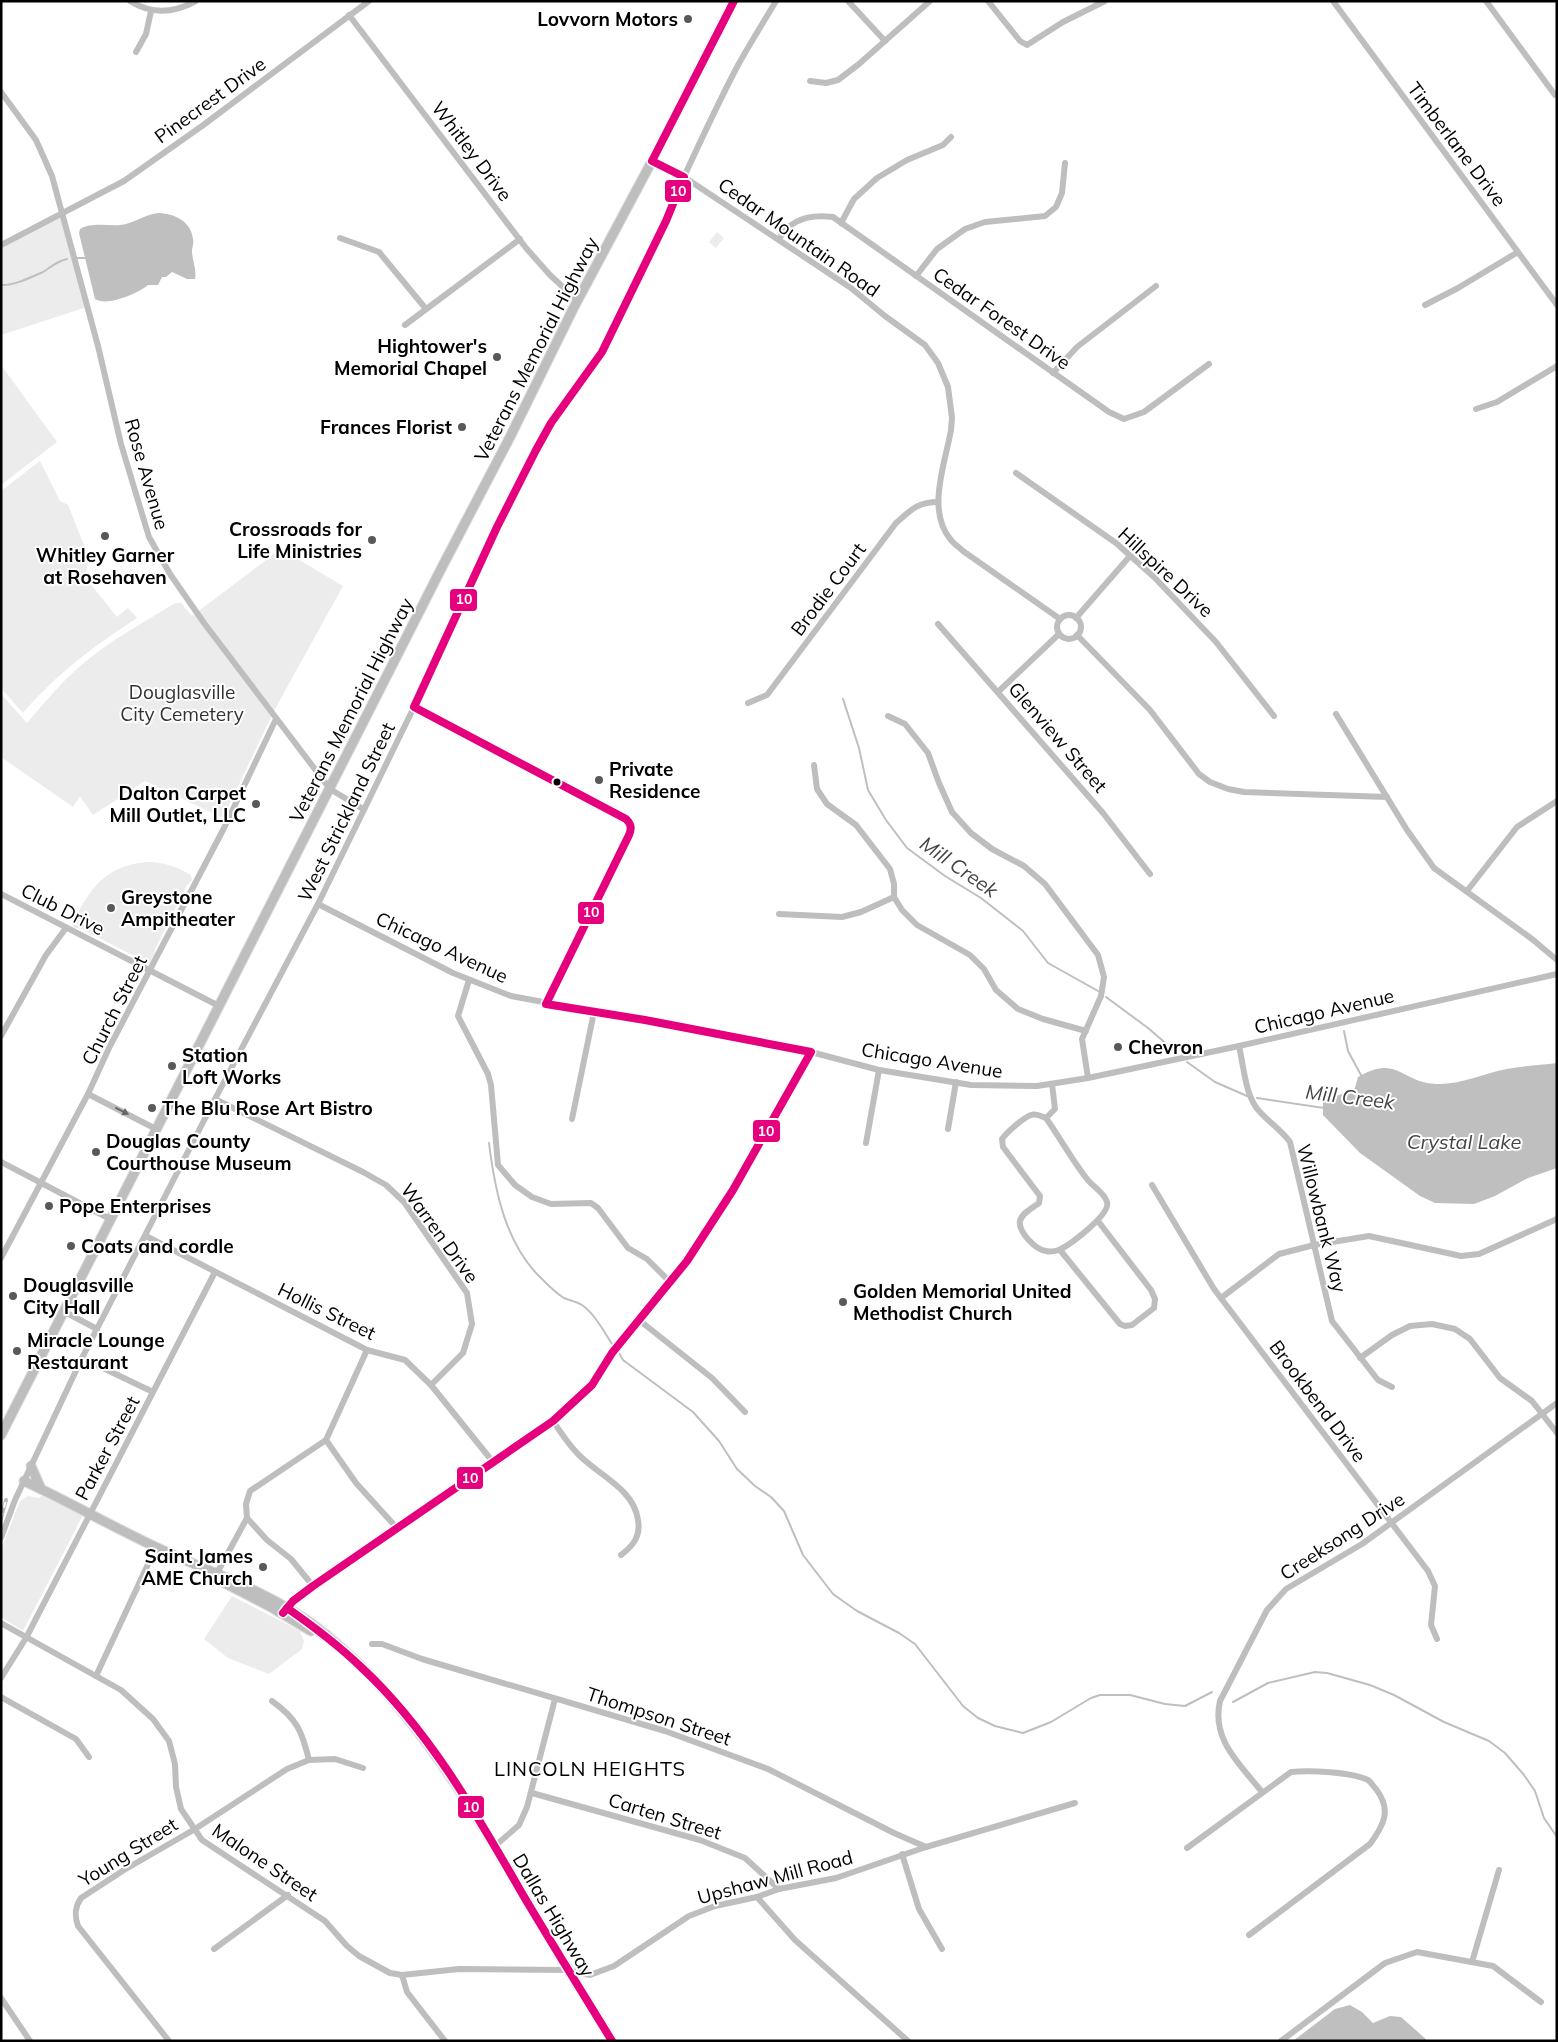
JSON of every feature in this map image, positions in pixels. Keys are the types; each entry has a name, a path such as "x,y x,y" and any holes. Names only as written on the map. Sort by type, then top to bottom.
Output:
{"main road":[{"name":"Veterans Memorial Highway","path":"1,1435 440,569 503,452 577,300 652,161 734,1"},
{"path":"31,1466 42,1489"},
{"name":"Dallas Highway","path":"24,1481 285,1611"},
{"name":"Dallas Highway","path":"172,1555 217,1573 331,1639 390,1695 425,1740 495,1846 612,2041"}],"street":[{"path":"130,1 151,11 167,12 184,8 196,1"},
{"name":"Pinecrest Drive","path":"1,245 124,181 202,126 369,1"},
{"name":"West Strickland Street","path":"1,1538 15,1500 82,1358 318,904 414,707 497,527 551,423 602,352 666,221 684,177 738,66 776,1"},
{"path":"848,1 885,42"},
{"path":"810,81 826,83 838,80 885,42 930,1"},
{"path":"988,1 1020,40 1027,45 1080,12 1105,1"},
{"name":"Timberlane Drive","path":"1333,1 1557,305"},
{"path":"1486,1 1555,94"},
{"path":"136,52 146,34 151,11"},
{"name":"Whitley Drive","path":"349,15 520,239 550,275 577,300"},
{"name":"Rose Avenue","path":"1,92 23,120 44,156 62,213 98,346 121,444 149,537 170,574 204,623 330,789 363,809"},
{"path":"841,223 854,199 877,178 906,160 944,145 951,137"},
{"name":"Cedar Mountain Road","path":"652,161 684,177 779,239 851,288 925,345 938,363 948,387 952,418 938,502"},
{"path":"916,276 937,249 965,229 985,222 1045,216 1056,207 1062,192 1065,163"},
{"name":"Cedar Forest Drive","path":"779,239 782,232 798,220 814,215 833,217 1109,412 1124,419 1144,412 1209,364"},
{"path":"340,238 379,252 426,308"},
{"path":"404,324 520,239"},
{"path":"1425,305 1458,288 1518,252"},
{"path":"1053,373 1077,347 1156,286"},
{"path":"1476,409 1497,402 1557,366"},
{"name":"Hillspire Drive","path":"1016,473 1116,543 1154,577 1216,642 1274,716"},
{"name":"Brodie Court","path":"748,703 767,695 896,523 924,502 938,502"},
{"path":"938,502 942,520 950,540 1060,619"},
{"path":"1076,618 1130,556"},
{"path":"1069,615 1076,618 1081,628 1077,635 1068,639 1059,634 1057,627 1060,619 1069,615"},
{"name":"Glenview Street","path":"938,624 999,691 1103,813 1150,874"},
{"path":"999,691 1059,634"},
{"path":"1077,635 1150,710 1199,774 1210,782 1244,792 1387,797"},
{"path":"414,707 626,819 631,824 632,830 546,1004"},
{"path":"1336,714 1387,797 1434,868 1557,960"},
{"path":"888,716 905,724 928,753 952,812 971,833 992,849 1024,866 1045,884 1098,955 1104,977 1102,996 1082,1039 1088,1078"},
{"name":"Church Street","path":"1,1258 88,1094 109,1048 151,971 240,796 276,719"},
{"path":"814,765 817,789 827,804 856,825 890,869 894,884 894,897 902,910 917,924 970,955 984,969 996,990 1018,1009 1042,1019 1086,1031"},
{"path":"1467,891 1517,826 1557,801"},
{"name":"Club Drive","path":"1,894 219,1006"},
{"path":"779,914 842,917 861,912 894,897"},
{"name":"Chicago Avenue","path":"318,904 469,980 511,996 811,1052 879,1070 956,1082 1002,1086 1052,1084 1088,1078 1557,974"},
{"path":"1,1036 46,955 66,928"},
{"path":"469,980 458,1016 490,1080 498,1165 515,1185 541,1201 551,1204 591,1203 598,1208 628,1248 647,1259 670,1282"},
{"path":"572,1119 594,1012"},
{"name":"Willowbank Way","path":"1239,1046 1249,1094 1259,1112 1281,1130 1290,1142 1332,1321 1378,1380 1392,1387"},
{"path":"285,1611 313,1586 396,1527 553,1421 592,1385 612,1353 687,1261 733,1190 811,1052"},
{"path":"866,1143 879,1070"},
{"path":"948,1129 956,1082"},
{"path":"1046,1118 1055,1110 1052,1084"},
{"path":"88,1094 156,1129"},
{"name":"Warren Drive","path":"215,1099 363,1172 386,1185 404,1202 467,1293 472,1324 463,1353 431,1385"},
{"path":"1031,1115 1039,1115 1046,1118 1088,1180 1108,1203 1107,1210 1098,1221 1060,1250 1046,1251 1035,1246 1020,1228 1020,1221 1024,1214 1039,1203 1040,1196 1003,1147 1002,1139 1006,1133 1031,1115"},
{"path":"1,1162 110,1219"},
{"name":"Brookbend Drive","path":"1152,1185 1220,1298 1428,1572 1435,1586 1431,1626 1437,1639"},
{"path":"1220,1298 1279,1254 1314,1245 1370,1236 1461,1256 1479,1254 1557,1219"},
{"path":"1060,1250 1120,1324 1125,1326 1132,1325 1154,1308 1156,1299 1098,1221"},
{"name":"Hollis Street","path":"146,1236 367,1350 404,1360 431,1385 493,1462"},
{"name":"Parker Street","path":"1,1678 26,1638 215,1272"},
{"path":"63,1312 97,1328"},
{"path":"639,1320 712,1378 745,1412"},
{"path":"1360,1358 1392,1335 1410,1326 1432,1324 1454,1329 1470,1339 1500,1378 1532,1401 1557,1433"},
{"path":"217,1573 247,1518 246,1504 250,1491 326,1440 367,1350"},
{"path":"82,1358 153,1392"},
{"name":"Creeksong Drive","path":"1262,1792 1224,1743 1219,1730 1217,1715 1220,1701 1267,1610 1286,1589 1362,1544 1557,1403"},
{"path":"553,1421 578,1455 622,1490 637,1510 639,1526 637,1536 632,1546 621,1555"},
{"path":"326,1440 356,1483 396,1527"},
{"path":"247,1518 267,1540 291,1559 313,1586"},
{"path":"96,1676 156,1547"},
{"name":"Malone Street","path":"1,1623 96,1676 133,1700 153,1719 169,1741 175,1764 176,1787 181,1809 202,1840 325,1921 346,1946 359,1956 390,1973 402,1975"},
{"name":"Thompson Street","path":"372,1644 382,1644 422,1659 665,1731 768,1769 894,1833 926,1847"},
{"path":"1,1697 76,1739 89,1756"},
{"path":"495,1846 519,1825 532,1793 555,1699"},
{"path":"272,1701 283,1709 302,1732 308,1760 335,1759 363,1768"},
{"name":"Young Street","path":"165,2040 78,1926 75,1914 78,1903 81,1898 124,1870 195,1829 287,1769 308,1760"},
{"path":"1187,1848 1291,1772 1308,1770 1352,1776 1369,1781 1382,1798 1386,1813 1381,1829 1370,1844 1249,1935"},
{"name":"Carten Street","path":"532,1793 700,1840 745,1858 779,1889"},
{"name":"Upshaw Mill Road","path":"402,1975 459,1969 568,1970 590,1975 606,1970 629,1957 689,1916 715,1906 757,1897 779,1889 836,1878 902,1854 1075,1803"},
{"path":"902,1854 919,1909 942,1949"},
{"path":"1472,1962 1499,1870"},
{"path":"214,1949 288,1895"},
{"path":"757,1897 795,1940 908,2041"},
{"path":"1280,2041 1385,1963 1417,1952 1493,1966 1541,2002"},
{"path":"402,1975 407,1992 445,2041"},
{"path":"1,1998 30,2041"}],"green space":[{"path":"62,213 87,307 1,335 1,245"},
{"path":"717,232 724,238 716,248 709,242"},
{"path":"1,365 57,442 1,485"},
{"path":"40,461 60,501 68,505 89,558 85,577 117,617 128,608 137,618 76,661 23,713 1,688 1,491"},
{"name":"Douglasville City Cemetery","path":"281,549 343,586 275,709 223,818 145,781 93,815 80,796 73,807 1,757 1,694 27,723 72,673 113,641 175,603 181,603 192,616"},
{"path":"148,862 175,867 191,875 192,880 187,885 150,963 144,964 138,958 82,929 74,928 72,924 85,900 101,881 121,868"},
{"path":"28,1496 39,1498 42,1496 83,1515 23,1631 1,1617 1,1550 20,1501"},
{"path":"232,1596 300,1631 304,1641 302,1649 269,1674 228,1658 204,1639"}],"water":[{"path":"159,213 176,217 189,227 193,241 192,251 195,279 187,279 172,272 166,277 162,277 158,285 148,285 138,292 123,298 107,301 95,299 79,233 80,229 95,225 130,223"},
{"name":"Crystal Lake","path":"1557,1063 1557,1168 1528,1178 1495,1196 1474,1204 1435,1203 1420,1196 1360,1153 1323,1115 1323,1102 1355,1088 1358,1077 1382,1068 1398,1071 1424,1082 1445,1084 1507,1069"},
{"path":"1350,2005 1362,2012 1373,2023 1390,2016 1401,2017 1428,2041 1293,2041 1335,2009"}],"waterway":[{"path":"77,258 85,258"},
{"path":"1,285 22,281 67,259"},
{"name":"Mill Creek","path":"843,699 859,748 868,790 886,820 907,848 945,876 981,898 1023,931 1048,963 1098,991"},
{"name":"Mill Creek","path":"1106,997 1148,1028 1177,1053"},
{"path":"1344,1031 1348,1051 1362,1077"},
{"name":"Mill Creek","path":"1187,1062 1215,1082 1247,1096"},
{"name":"Mill Creek","path":"1257,1098 1324,1108"},
{"path":"489,1143 504,1217 520,1251 530,1266 556,1292 564,1298 580,1304 591,1313 612,1344"},
{"path":"619,1353 623,1360 693,1412 719,1441 737,1469 755,1486 771,1497 784,1511 803,1555 833,1594 857,1611 899,1633 915,1644 963,1706 978,1718 995,1726 1023,1733 1051,1722 1091,1698 1100,1695 1130,1695 1165,1704 1185,1706 1212,1692"},
{"path":"1233,1702 1268,1683 1315,1672 1327,1673 1370,1685 1394,1695 1444,1722 1489,1741 1505,1753 1535,1791 1544,1818 1557,1837"}],"railway":[{"path":"1,1518 6,1500"}],"transit line":[{"name":"10","path":"283,1613 293,1601 313,1586 553,1421 592,1385 612,1353 687,1261 733,1190 811,1052 645,1020 546,1004 629,835 630,824 626,819 414,707 497,527 536,450 551,423 602,352 666,221 684,177 652,161 734,1"},
{"name":"10","path":"287,1608 325,1636 361,1667 409,1718 450,1775 488,1834 612,2041"}],"place":[{"name":"Lovvorn Motors","path":"688,19"},
{"name":"Hightower's Memorial Chapel","path":"497,357"},
{"name":"Frances Florist","path":"462,427"},
{"name":"Whitley Garner at Rosehaven","path":"105,536"},
{"name":"Crossroads for Life Ministries","path":"372,540"},
{"name":"Private Residence","path":"599,780"},
{"name":"Dalton Carpet Mill Outlet, LLC","path":"256,804"},
{"name":"Greystone Ampitheater","path":"111,908"},
{"name":"Chevron","path":"1118,1047"},
{"name":"Station Loft Works","path":"172,1066"},
{"name":"The Blu Rose Art Bistro","path":"152,1108"},
{"name":"Douglas County Courthouse Museum","path":"96,1152"},
{"name":"Pope Enterprises","path":"49,1206"},
{"name":"Coats and cordle","path":"71,1246"},
{"name":"Douglasville City Hall","path":"13,1296"},
{"name":"Golden Memorial United Methodist Church","path":"843,1302"},
{"name":"Miracle Lounge Restaurant","path":"17,1351"},
{"name":"Saint James AME Church","path":"263,1567"}],"district":[{"name":"LINCOLN HEIGHTS","path":"590,1769"}]}
